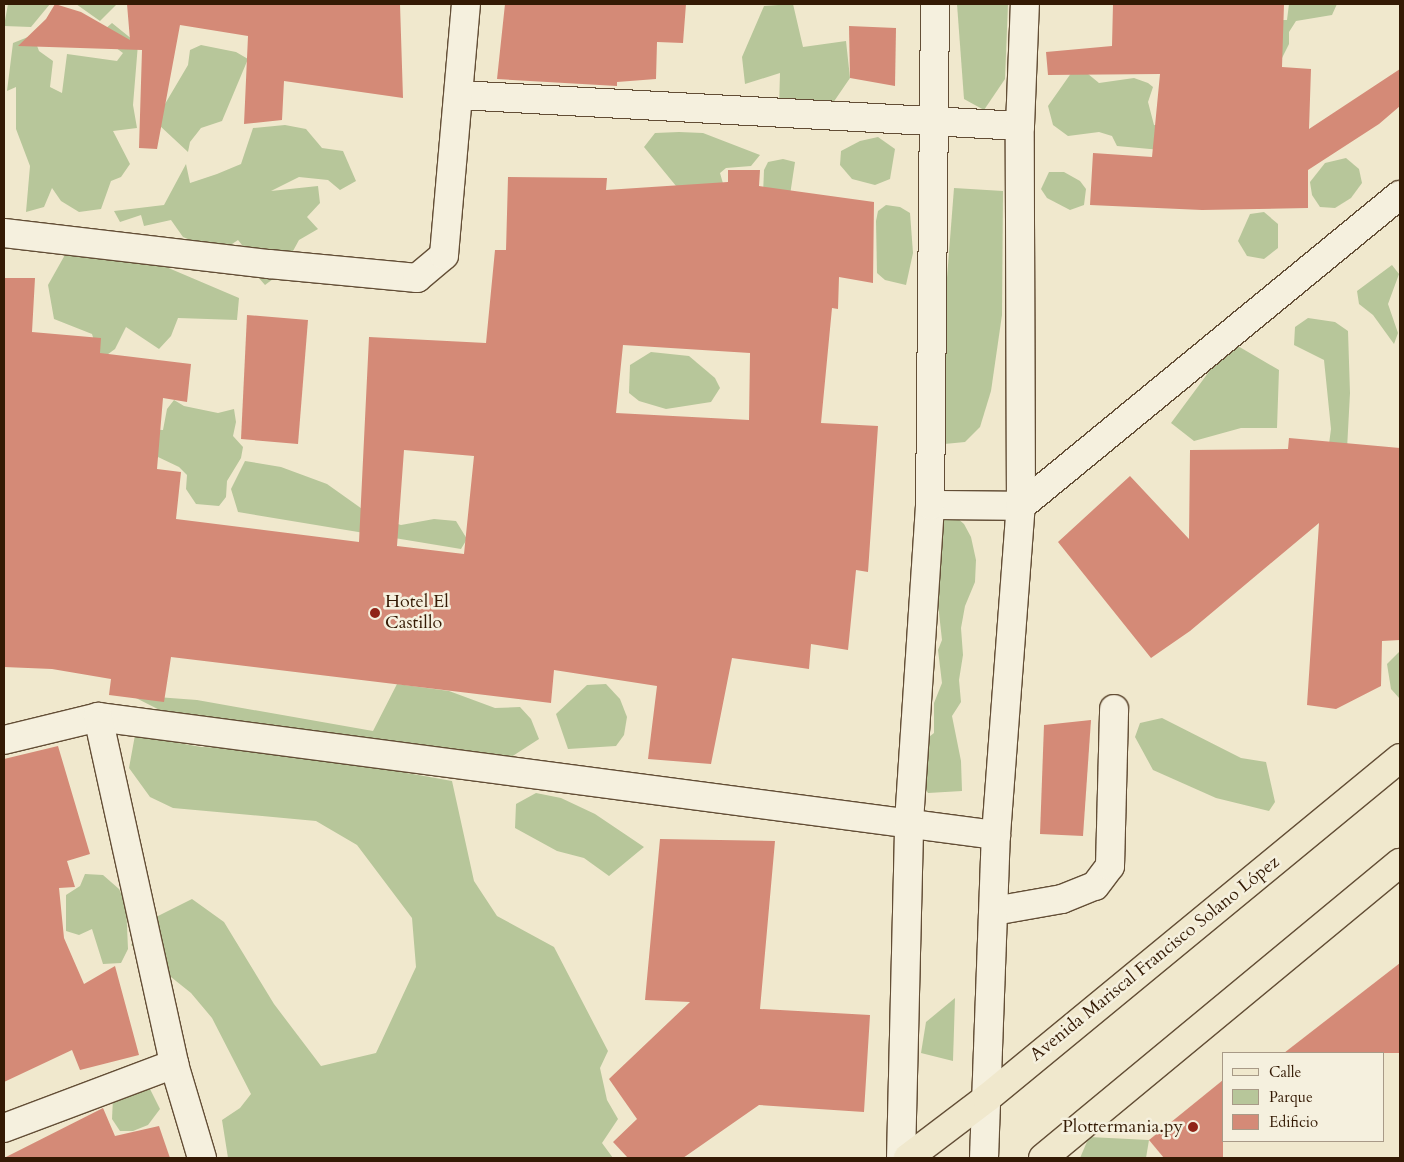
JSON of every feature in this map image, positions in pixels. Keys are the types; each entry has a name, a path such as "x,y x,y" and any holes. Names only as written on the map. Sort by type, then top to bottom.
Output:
{"main road":[{"name":"Avenida Mariscal Francisco Solano López","path":"908,1158 986,1098 1400,758"},
{"path":"1043,1158 1400,863"}],"street":[{"path":"4,233 269,264 417,278 444,255 466,4"},
{"path":"901,1158 909,822 930,505 935,4"},
{"path":"984,1158 996,835 1021,506 1020,126 1025,4"},
{"path":"459,95 1020,126"},
{"path":"930,505 1021,506 1400,196"},
{"path":"994,911 1062,899 1095,886 1110,866 1114,709"},
{"path":"4,740 98,717 909,822 996,835"},
{"path":"98,717 174,1064 202,1158"},
{"path":"4,1128 174,1064"}],"green space":[{"path":"8,4 50,4 31,27 4,26"},
{"path":"76,4 117,4 100,21"},
{"path":"793,4 803,47 846,41 850,78 824,116 779,107 780,73 745,84 742,57 764,6"},
{"path":"957,4 1008,4 1005,79 984,110 964,99"},
{"path":"1289,4 1337,4 1332,15 1296,21 1289,32 1289,44 1281,60 1281,20 1287,20"},
{"path":"112,23 138,44 133,105 137,128 113,131 130,164 121,177 111,181 101,209 79,212 61,201 52,188 44,207 26,212 30,166 16,129 16,87 7,91 13,43 33,35 39,51 53,61 50,87 62,93 67,54 117,61 123,53 108,42 104,30"},
{"path":"201,45 236,52 248,59 222,121 201,128 190,142 188,152 159,125 162,109 188,65 190,50"},
{"path":"1074,69 1082,69 1099,83 1134,78 1153,87 1148,102 1154,125 1173,127 1172,151 1117,146 1112,136 1099,132 1068,136 1053,125 1048,106"},
{"path":"285,125 306,129 322,148 343,151 356,181 340,190 328,180 299,177 271,191 318,186 320,203 307,217 318,229 299,240 281,273 265,285 251,269 246,250 238,240 220,252 183,237 171,220 144,226 141,215 120,222 114,211 164,205 186,164 190,183 217,174 241,164 253,128"},
{"path":"655,133 703,133 760,155 751,166 726,168 720,173 724,187 681,192 644,147"},
{"path":"878,137 895,149 890,179 875,185 852,179 840,165 841,151 860,141"},
{"path":"1346,158 1359,169 1362,183 1351,198 1335,208 1320,207 1312,195 1310,182 1325,163"},
{"path":"783,159 795,162 790,195 762,220 764,170 768,162"},
{"path":"1049,172 1064,172 1080,181 1086,189 1084,205 1070,210 1047,198 1041,189"},
{"path":"954,188 1003,191 1002,315 991,391 980,427 965,442 934,445"},
{"path":"886,205 900,207 910,213 913,253 906,285 885,280 877,273 876,221 878,211"},
{"path":"1264,212 1278,224 1278,248 1264,259 1247,256 1238,241 1250,214"},
{"path":"66,253 145,258 239,298 237,320 178,318 171,336 159,349 126,327 115,349 100,360 92,334 54,319 48,285"},
{"path":"1392,265 1399,274 1388,304 1398,333 1394,344 1373,315 1359,304 1357,291"},
{"path":"1308,318 1335,322 1348,331 1350,393 1346,468 1329,444 1331,429 1324,360 1294,345 1295,327"},
{"path":"1231,342 1279,370 1277,428 1241,428 1194,441 1171,423"},
{"path":"651,352 689,356 715,378 720,388 711,402 666,409 639,401 629,393 630,365"},
{"path":"174,400 184,406 218,413 234,409 236,422 233,436 243,447 241,458 227,481 226,497 219,506 196,504 186,489 187,475 179,467 158,457 137,429 163,430 167,409"},
{"path":"245,461 281,467 327,484 372,516 401,525 434,519 456,521 467,539 461,549 238,512 231,489"},
{"path":"949,511 964,524 971,537 976,560 975,582 965,606 961,628 963,655 959,680 961,702 952,716 961,761 962,791 928,793 905,756 934,733 934,703 942,683 938,650 942,640 938,604 919,563 935,529"},
{"path":"1400,651 1400,699 1391,689 1387,664"},
{"path":"397,684 449,691 495,708 520,707 531,719 539,739 508,759 337,754 407,773 452,781 474,881 497,916 554,947 608,1051 600,1068 607,1100 618,1119 602,1143 613,1158 228,1158 222,1120 240,1108 251,1094 212,1018 191,993 131,945 150,920 192,899 224,922 274,1004 321,1066 376,1053 416,967 412,918 357,845 316,821 173,808 150,797 129,768 135,735 201,747 235,748 130,695 197,700 373,731"},
{"path":"606,684 620,699 627,717 624,735 616,746 568,749 556,714 587,685"},
{"path":"1162,718 1241,758 1266,762 1275,802 1269,811 1216,798 1153,770 1135,737 1140,723"},
{"path":"536,793 561,798 595,814 644,847 609,876 584,858 557,851 515,828 516,804"},
{"path":"85,874 103,875 119,889 126,903 128,949 121,963 103,964 92,929 79,935 66,931 66,895 80,886"},
{"path":"955,998 953,1061 921,1053 926,1022"},
{"path":"149,1087 160,1109 148,1125 133,1131 120,1131 112,1119 113,1098"},
{"path":"1089,1137 1149,1140 1146,1158 1080,1158"}],"building":[{"path":"55,4 81,12 130,40 127,4 400,4 403,98 284,81 282,120 244,124 248,36 180,25 157,149 139,148 142,50 18,46 46,19"},
{"path":"505,4 686,4 683,43 657,42 656,79 617,82 617,86 497,79"},
{"path":"1113,4 1284,4 1282,67 1311,69 1309,129 1400,69 1400,106 1379,124 1308,170 1308,208 1202,210 1090,205 1093,153 1152,157 1160,74 1048,75 1046,52 1112,46"},
{"path":"849,26 896,28 895,86 850,78"},
{"path":"728,170 760,170 759,186 874,202 873,283 839,277 838,309 832,308 821,423 878,426 868,572 856,570 848,650 811,644 809,669 732,658 711,764 648,759 657,686 554,670 551,703 171,657 164,702 109,695 111,679 52,669 4,667 4,278 35,278 32,332 101,338 100,353 191,364 187,402 163,398 157,469 181,472 176,519 359,542 369,337 486,343 495,250 506,250 508,177 607,178 606,190 728,182","holes":["623,345 750,353 749,420 616,413","404,450 474,456 464,554 397,546"]},
{"path":"247,315 308,320 298,444 241,439"},
{"path":"1289,438 1400,448 1400,640 1382,641 1381,686 1336,709 1307,705 1319,523 1190,631 1151,658 1058,542 1130,476 1189,539 1190,450 1288,449"},
{"path":"1091,720 1083,836 1040,834 1044,725"},
{"path":"58,746 90,854 67,861 75,887 59,888 64,938 84,984 115,966 139,1055 80,1070 72,1050 4,1082 4,759"},
{"path":"660,839 775,841 760,1009 870,1015 864,1112 759,1105 683,1158 628,1158 613,1142 637,1119 609,1079 690,1002 645,1000"},
{"path":"1400,963 1400,1053 1285,1052"},
{"path":"1222,1081 1223,1158 1164,1158 1149,1140"},
{"path":"103,1108 115,1136 159,1126 170,1158 4,1158"}],"place":[{"name":"Hotel El Castillo","path":"375,613"},
{"name":"Plottermania.py","path":"1193,1127"}]}
